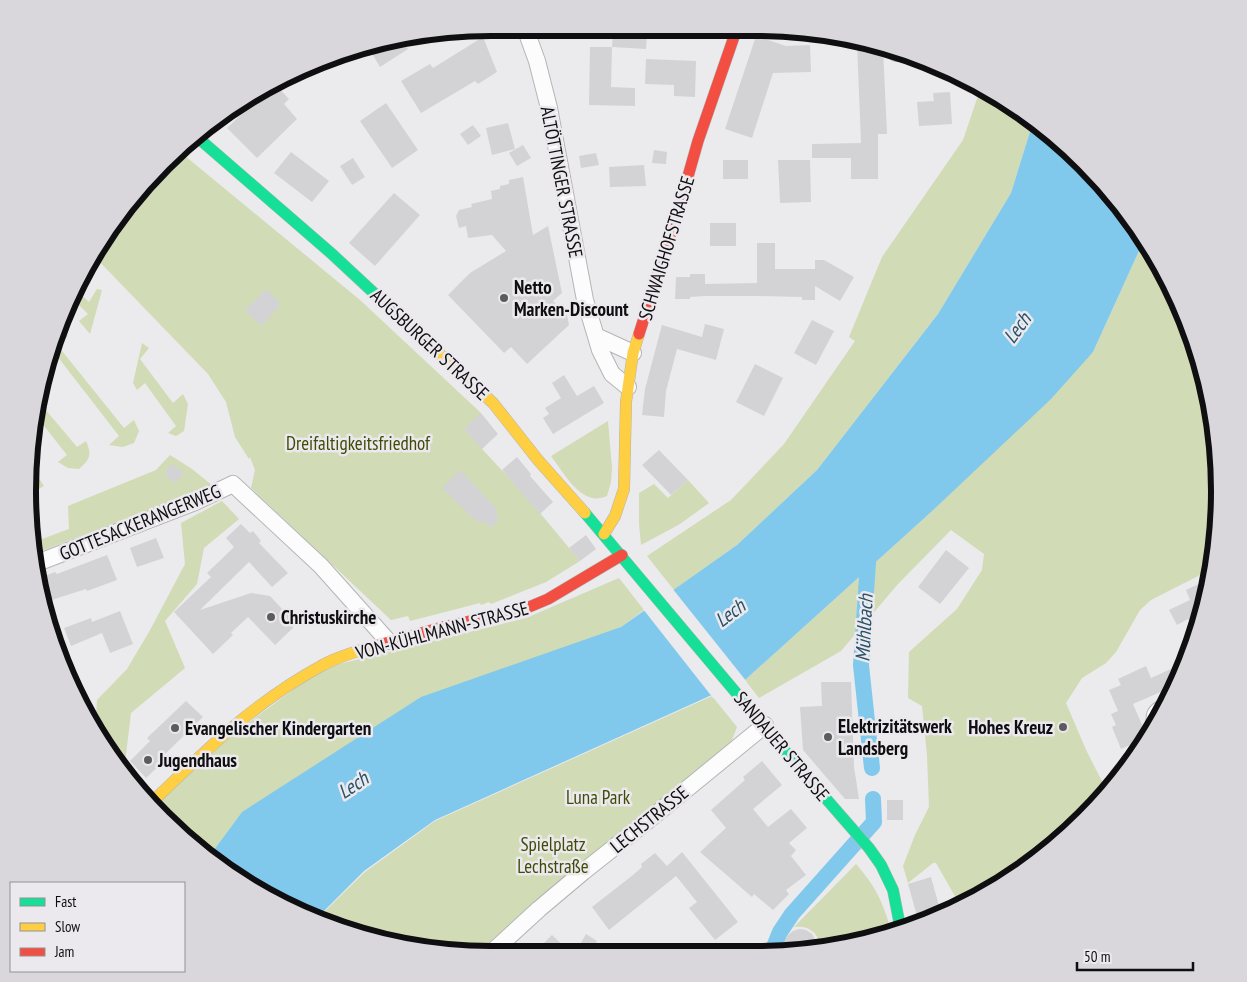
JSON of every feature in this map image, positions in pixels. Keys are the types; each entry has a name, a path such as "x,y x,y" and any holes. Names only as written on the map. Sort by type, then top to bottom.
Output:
{"street":[{"name":"ALTÖTTINGER STRASSE","path":"528,36 548,108 585,300 596,336 612,374 628,387"},
{"name":"SCHWAIGHOFSTRASSE","path":"604,534 619,506 624,489 626,402 633,353 680,208 698,141 734,36"},
{"name":"AUGSBURGER STRASSE","path":"203,139 332,254 493,403 538,460 635,571"},
{"path":"596,336 633,353"},
{"path":"611,495 620,484 625,473"},
{"name":"GOTTESACKERANGERWEG","path":"42,561 195,502 233,484 321,566 388,641"},
{"path":"567,493 590,502"},
{"name":"VON-KÜHLMANN-STRASSE","path":"156,798 218,738 258,705 322,665 388,641 522,610 548,598 622,555"},
{"name":"SANDAUER STRASSE","path":"635,571 801,770 869,848 881,865 893,890 899,923"},
{"name":"LECHSTRASSE","path":"499,946 759,719"}],"green space":[{"path":"978,95 1031,129 1011,193 938,314 817,470 737,545 674,590 647,556 731,500 784,444 855,341 849,337 882,257 963,140"},
{"name":"Dreifaltigkeitsfriedhof","path":"184,155 360,300 481,413 482,449 525,495 580,561 546,582 491,604 489,602 481,605 480,603 410,621 408,616 391,620 251,488 255,470 250,457 249,459 235,437 226,402 208,374 99,261 130,214 169,169"},
{"path":"1140,248 1164,290 1176,317 1187,345 1202,402 1210,461 1211,491 1210,521 1203,574 1151,600 1140,610 1116,652 1106,663 1082,678 1066,703 1104,784 1078,813 1033,852 1009,869 957,899 936,863 933,863 908,883 903,866 915,835 929,807 927,755 922,706 908,698 909,652 957,609 982,570 984,554 951,530 898,584 841,651 759,698 745,680 930,513 1093,352"},
{"path":"97,289 102,290 90,334 79,321 88,314 77,303 81,295 89,302"},
{"path":"65,332 68,336 61,343"},
{"path":"142,343 149,348 140,359 173,403 183,394 188,404 184,431 176,436 168,433 176,426 145,383 137,390 133,383"},
{"path":"59,348 124,428 134,420 139,431 134,443 123,447 109,445 119,436 57,356"},
{"path":"44,408 77,447 86,441 89,456 79,469 68,468 58,462 67,455 42,423"},
{"path":"608,421 612,468 611,482 607,496 590,497 574,487 551,456"},
{"path":"170,455 192,469 213,486 40,551 39,540 69,529 68,506 156,470"},
{"path":"37,475 44,486 39,489 36,486"},
{"path":"688,480 709,503 680,524 641,545 639,493 654,484 668,498"},
{"path":"222,501 239,519 204,548 197,584 165,621 185,668 131,713 125,761 96,716 97,700 127,669 185,564 181,523"},
{"path":"619,578 644,610 621,627 242,812 213,851 160,803 218,745 323,668 526,618"},
{"name":"Luna Park","path":"712,696 737,727 732,740 715,759 485,946 432,942 402,937 345,922 323,913 365,872 435,821"},
{"path":"856,864 879,896 890,926 819,941 815,934 808,928 794,927"}],"water":[{"name":"Lech","path":"1031,129 1078,169 1117,214 1140,248 1093,352 1051,399 930,513 745,680 435,820 364,871 322,913 264,885 213,851 242,812 421,697 621,627 737,545 817,470 938,314 1011,193"}],"pier":[{"path":"672,588 747,682 713,698 643,609"}],"building":[{"path":"613,36 647,36 646,49 612,47"},
{"path":"756,36 786,46 810,45 811,72 773,73 752,138 725,129"},
{"path":"483,37 497,72 478,84 475,81 421,113 401,81 430,64 433,68"},
{"path":"405,45 408,49 380,67 371,52"},
{"path":"590,47 612,47 611,87 635,88 635,106 589,105"},
{"path":"857,48 883,55 887,134 878,134 878,179 851,179 851,158 812,158 812,144 861,143"},
{"path":"646,59 696,61 695,97 674,96 674,85 645,84"},
{"path":"279,89 289,99 284,104 297,119 257,158 227,128 248,108"},
{"path":"950,92 952,124 919,126 917,102 934,101 933,93"},
{"path":"386,103 418,150 392,168 360,121"},
{"path":"508,123 515,149 492,155 486,128"},
{"path":"473,125 481,136 468,145 460,134"},
{"path":"523,145 531,158 517,166 509,153"},
{"path":"654,150 667,152 666,164 652,163"},
{"path":"291,152 329,181 312,202 274,173"},
{"path":"596,153 599,165 581,168 579,156"},
{"path":"353,158 365,177 352,185 340,166"},
{"path":"723,160 748,160 748,179 723,179"},
{"path":"778,160 810,160 811,202 780,203"},
{"path":"644,165 646,186 610,187 609,167"},
{"name":"Netto Marken-Discount","path":"523,177 533,235 548,226 562,293 553,301 567,315 569,325 527,364 511,347 504,353 448,295 470,273 506,251 492,235 468,238 466,226 459,228 456,216 459,210 472,207 471,204 492,199 491,191 509,184 509,180"},
{"path":"394,193 420,215 375,266 349,243"},
{"path":"710,223 736,223 736,246 710,246"},
{"path":"757,243 775,243 775,269 815,269 815,260 824,260 854,277 840,301 815,286 815,300 802,300 802,297 757,296 705,296 675,299 676,277 690,277 690,274 705,274 705,284 757,283"},
{"path":"266,289 281,304 261,326 245,310"},
{"path":"812,320 834,331 816,365 794,353"},
{"path":"705,324 724,329 716,360 677,349 666,391 664,417 642,415 645,389 662,325 702,337"},
{"path":"755,364 783,378 764,416 736,402"},
{"path":"564,375 577,396 594,386 604,403 553,434 543,418 549,414 545,408 561,398 552,383"},
{"path":"481,413 498,434 482,449 464,429"},
{"path":"659,450 688,480 671,495 642,465"},
{"path":"517,457 531,474 530,476 553,502 540,514 502,470"},
{"path":"171,464 184,472 176,483 164,475"},
{"path":"460,470 496,508 498,521 491,528 487,523 476,521 442,488"},
{"path":"241,524 250,533 253,531 261,541 259,543 288,573 272,587 249,562 200,610 251,593 270,596 285,612 290,612 293,616 293,628 275,645 248,617 213,654 174,612 211,577 207,573 234,547 226,538"},
{"path":"586,535 596,549 580,561 569,548"},
{"path":"156,538 164,558 137,567 130,548"},
{"path":"946,550 969,568 940,604 918,587"},
{"path":"107,555 117,580 87,591 86,589 50,600 44,576 55,572 57,574"},
{"path":"1201,583 1191,625 1188,619 1177,625 1169,610 1190,600 1186,590"},
{"path":"120,611 133,644 110,653 102,633 71,646 64,628 91,618 92,622"},
{"path":"1146,666 1151,678 1175,667 1165,690 1133,704 1144,728 1133,746 1132,744 1121,749 1112,727 1116,725 1111,714 1118,711 1109,690 1121,685 1118,679"},
{"name":"Elektrizitätswerk Landsberg","path":"821,682 851,682 854,767 859,799 845,799 803,750 800,707 822,706"},
{"name":"Evangelischer Kindergarten","path":"186,701 203,717 164,755 167,758 146,778 130,761 150,741 147,738"},
{"path":"762,761 782,785 753,809 768,827 791,809 807,828 789,843 796,850 791,856 806,875 786,890 789,894 773,910 754,894 752,897 700,852 726,828 711,810 745,780 743,777"},
{"path":"887,800 903,800 903,820 887,820"},
{"path":"682,852 738,922 715,940 689,908 697,902 676,876 609,930 592,907 633,875 642,867 641,864 655,853 667,866"},
{"path":"931,877 939,907 917,916 908,884"},
{"path":"799,929 806,930 812,934 816,942 784,945 787,936"},
{"path":"586,934 597,941 594,946 579,946"},
{"path":"552,935 564,946 541,946"}],"waterway":[{"name":"Mühlbach","path":"869,548 861,665 872,768"},
{"name":"Mühlbach","path":"775,945 780,932 792,914 874,822 873,799"}],"traffic: fast":[{"path":"201,141 332,254 419,335"},
{"path":"585,513 869,848 881,865 893,890 899,923"}],"traffic: slow":[{"path":"604,534 615,516 624,489 626,402 633,353 639,334"},
{"path":"419,335 493,403 538,460 585,513"},
{"path":"156,798 231,729 296,680 328,662 378,645"}],"traffic: jam":[{"path":"639,334 698,141 734,36"},
{"path":"378,645 443,627 522,610 548,599 622,555"}],"place":[{"name":"Netto Marken-Discount","path":"504,298"},
{"name":"Christuskirche","path":"271,617"},
{"name":"Hohes Kreuz","path":"1063,727"},
{"name":"Evangelischer Kindergarten","path":"175,728"},
{"name":"Elektrizitätswerk Landsberg","path":"828,737"},
{"name":"Jugendhaus","path":"148,760"}],"park label":[{"name":"Spielplatz Lechstraße","path":"553,855"}]}
